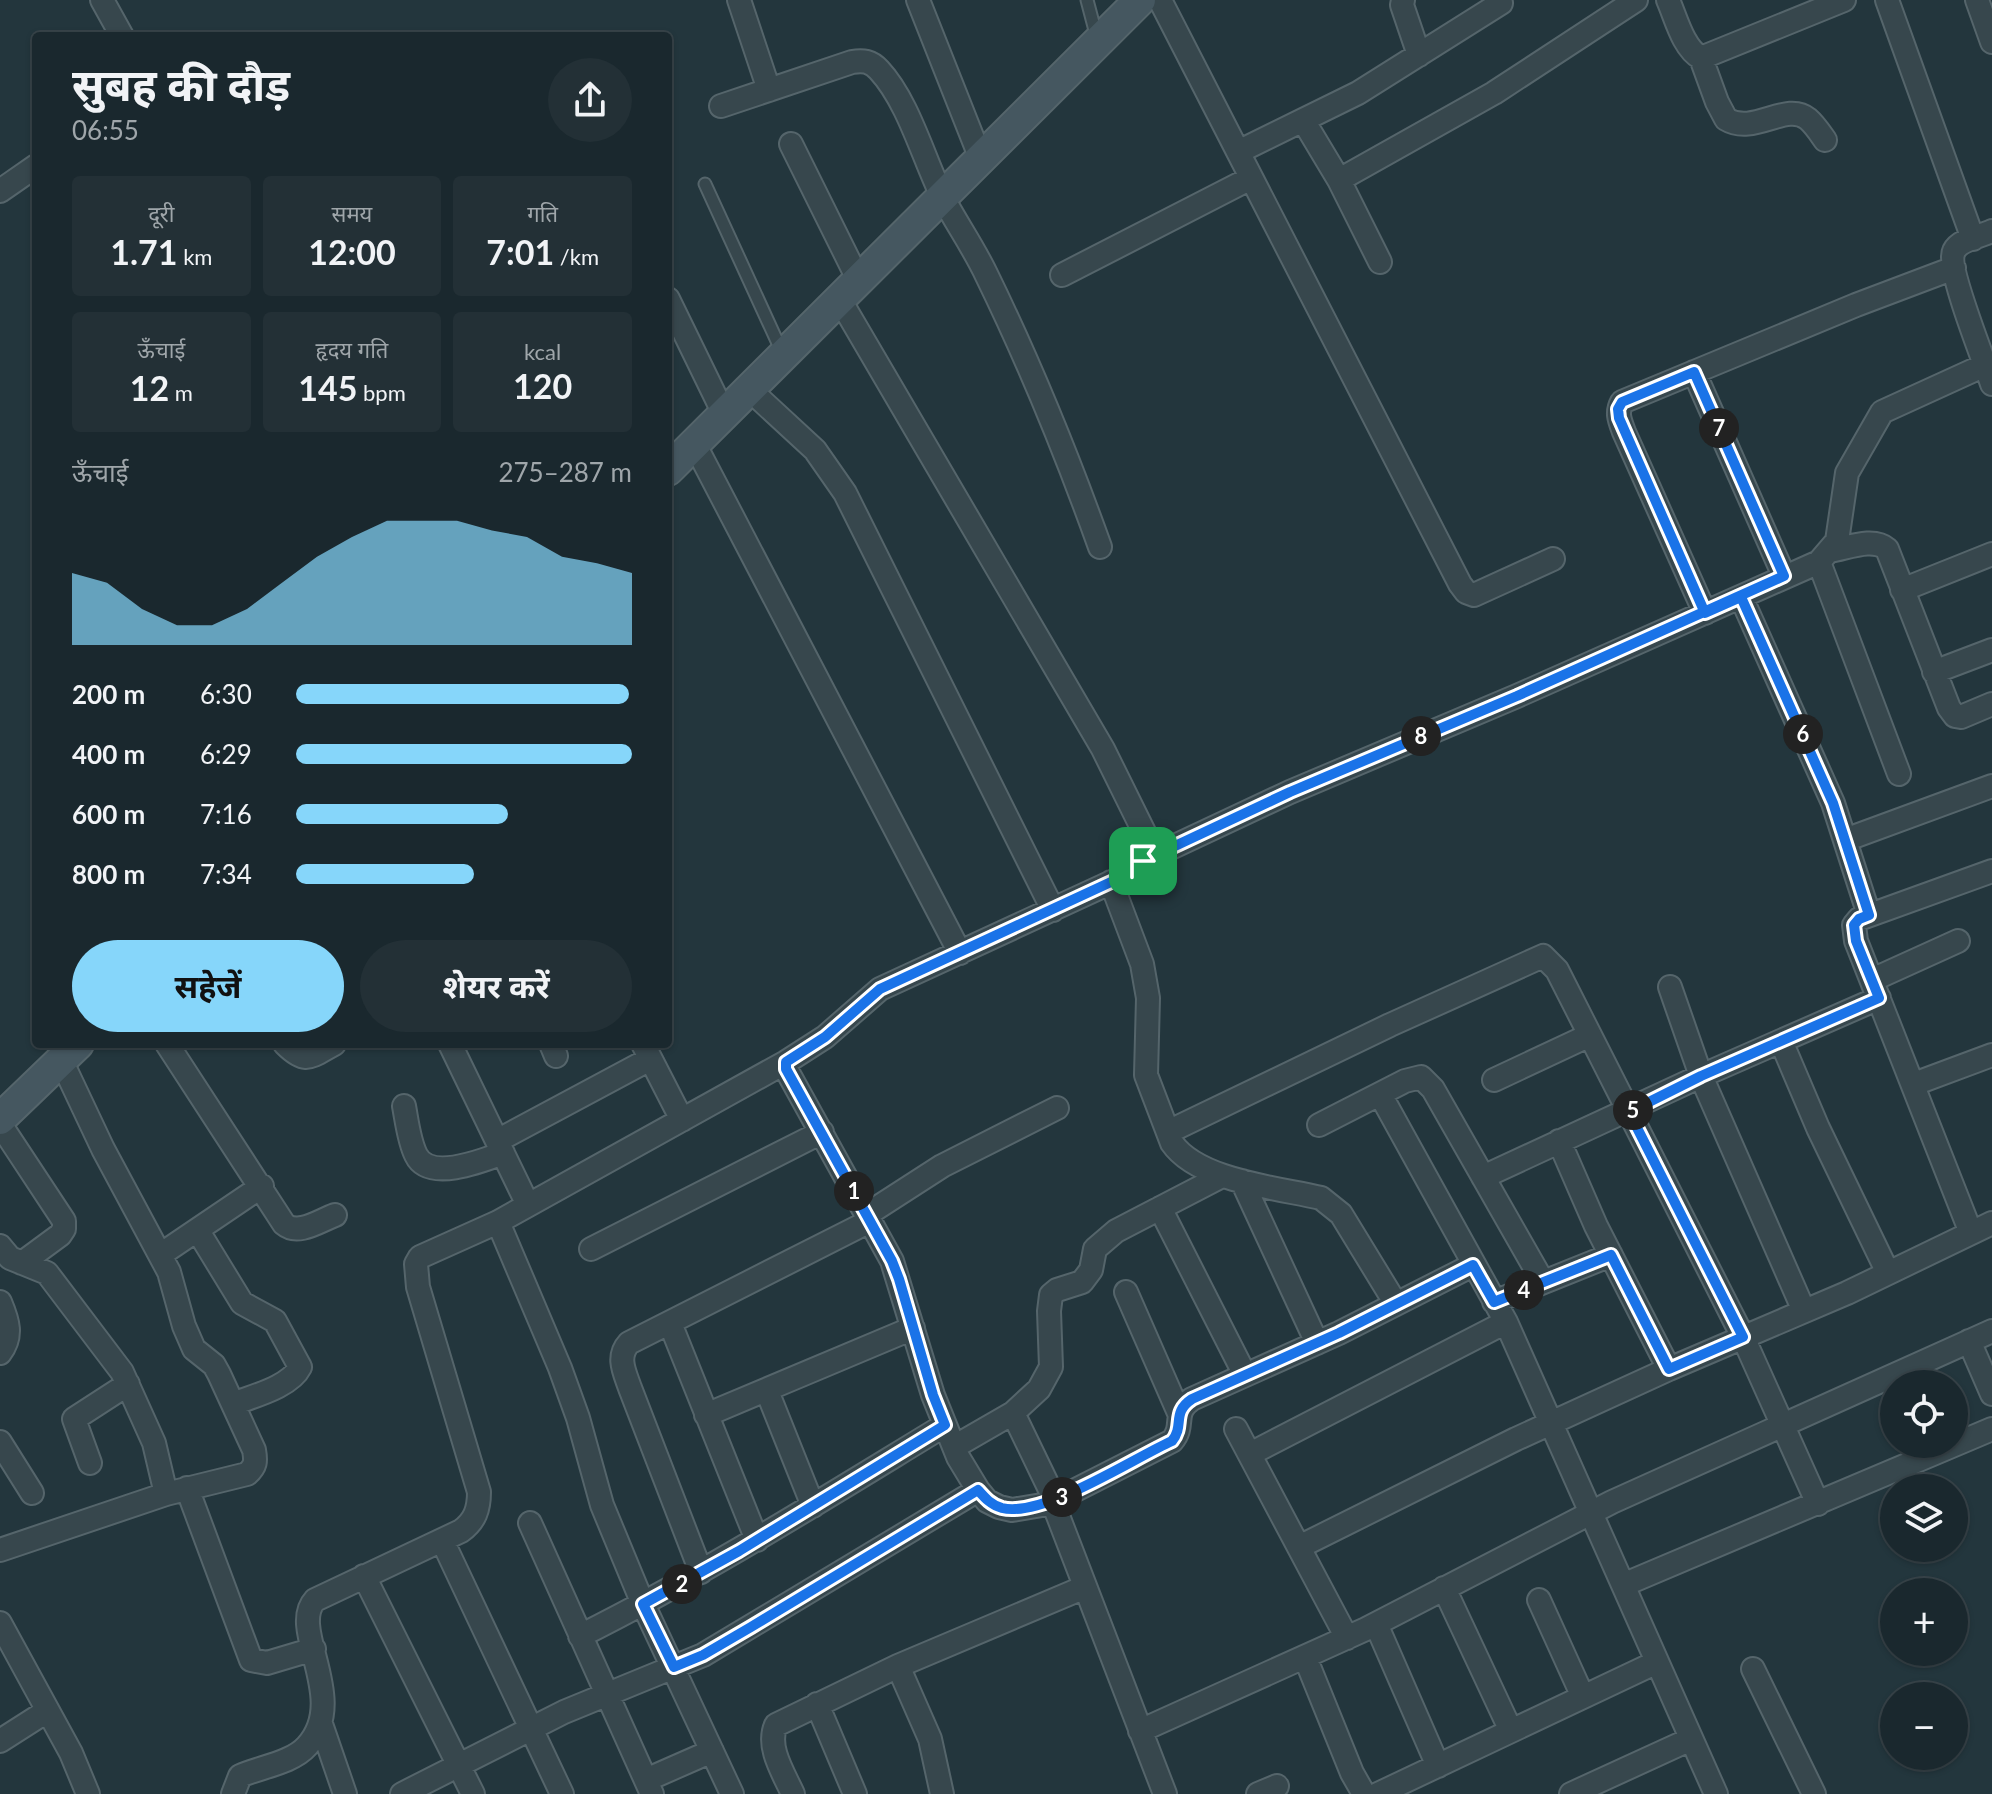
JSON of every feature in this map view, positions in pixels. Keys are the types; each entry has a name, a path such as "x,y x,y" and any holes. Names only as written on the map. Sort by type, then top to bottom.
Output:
{"street":[{"path":"102,0 120,32"},
{"path":"739,0 769,90"},
{"path":"918,0 981,159"},
{"path":"672,463 725,416 1140,0"},
{"path":"1160,0 1460,584 1466,592 1474,595 1553,559"},
{"path":"1403,0 1419,55"},
{"path":"1339,180 1494,93 1636,0"},
{"path":"1668,0 1687,43 1701,58 1726,119 1743,125 1782,115 1800,115 1806,117 1825,140"},
{"path":"1701,58 1844,0"},
{"path":"1887,0 1983,235 1962,243 1953,253 1954,268 1989,374 1882,412 1847,473 1839,532 1825,556 1899,774"},
{"path":"1977,0 1992,42"},
{"path":"1238,152 1358,93 1501,3"},
{"path":"721,106 852,62 870,62 885,78 1018,340 1067,456 1100,547"},
{"path":"1303,120 1339,180 1380,262"},
{"path":"791,144 850,290 1103,749 1147,838 1149,848 1143,861"},
{"path":"0,191 32,169"},
{"path":"1062,275 1251,178"},
{"path":"1705,613 1624,432 1618,409 1622,402 1954,268"},
{"path":"672,307 725,416"},
{"path":"1694,372 1784,576"},
{"path":"750,390 815,450 845,493 1053,910"},
{"path":"695,445 960,953"},
{"path":"233,1794 240,1776 296,1755 307,1747 321,1724 325,1704 308,1623 310,1604 467,1527 478,1510 479,1492 418,1287 416,1264 420,1257 498,1222 786,1062 825,1037 880,989 1127,875 1143,861 1290,792 1705,613 1825,556 1881,544 1887,549 1934,672 1955,716 1961,717 1992,704"},
{"path":"1902,590 1992,554"},
{"path":"1741,597 1833,803 1869,915"},
{"path":"1934,672 1992,650"},
{"path":"1845,840 1992,786"},
{"path":"1971,1233 1875,989 1854,933 1854,925 1869,915 1992,871"},
{"path":"1111,882 1142,964 1148,998 1146,1075 1179,1153 1232,1179 1321,1198 1330,1203 1341,1214 1396,1304"},
{"path":"1483,1177 1781,1041 1958,941"},
{"path":"1168,1132 1543,956 1557,970 1743,1337 1818,1504"},
{"path":"1670,987 1701,1076 1804,1311"},
{"path":"1494,1080 1590,1035"},
{"path":"1781,1041 1818,1128 1888,1273"},
{"path":"170,1048 284,1224 291,1230 298,1230 335,1215"},
{"path":"289,1048 306,1059 327,1048"},
{"path":"452,1048 528,1205"},
{"path":"404,1106 417,1157 427,1167 441,1169 481,1161 647,1051 682,1120"},
{"path":"0,1550 177,1491 247,1474 254,1468 254,1450 233,1404 214,1365 194,1349 188,1338 176,1289 103,1149 70,1052 0,1122 64,1221 64,1229 60,1235 7,1255"},
{"path":"1914,1084 1992,1055"},
{"path":"786,1062 786,1069 899,1279 933,1395 954,1447 978,1490 987,1501 999,1507 1012,1510 1052,1502 1172,1441 1178,1433 1182,1406 1192,1399 1317,1343 1473,1265"},
{"path":"1319,1125 1415,1077 1421,1077 1433,1089 1543,1282"},
{"path":"1380,1094 1506,1322 1716,1794"},
{"path":"701,1572 623,1365 624,1348 868,1218 942,1166 1057,1108"},
{"path":"591,1249 822,1132"},
{"path":"1559,1141 1611,1255 1669,1369"},
{"path":"954,1447 1013,1413 1039,1389 1051,1367 1051,1295 1087,1277 1095,1249 1101,1242 1160,1208 1232,1179"},
{"path":"1232,1179 1317,1343"},
{"path":"160,1255 262,1186"},
{"path":"1160,1208 1245,1375"},
{"path":"498,1222 560,1368 578,1418 602,1505 643,1604 732,1794"},
{"path":"1299,1547 1550,1423 1888,1273 1992,1223"},
{"path":"198,1231 242,1303 269,1316 279,1327 300,1367 297,1374 287,1381 233,1404"},
{"path":"7,1255 47,1273 122,1372 251,1660 267,1663 314,1649"},
{"path":"1494,1302 1611,1255"},
{"path":"1126,1292 1179,1413"},
{"path":"0,1302 9,1327 9,1338 0,1353"},
{"path":"1250,1454 1506,1322"},
{"path":"670,1323 757,1540"},
{"path":"706,1415 913,1328"},
{"path":"1140,1731 1376,1624 1591,1512 1992,1331"},
{"path":"1969,1341 1992,1394"},
{"path":"90,1463 74,1419 128,1384"},
{"path":"767,1391 813,1506"},
{"path":"1013,1413 1059,1515 1165,1794"},
{"path":"580,1636 757,1540 945,1425"},
{"path":"1236,1429 1347,1638"},
{"path":"1623,1585 1992,1429"},
{"path":"0,1442 32,1493"},
{"path":"402,1794 530,1728 703,1655 978,1490"},
{"path":"530,1523 649,1787 712,1751"},
{"path":"442,1540 562,1794"},
{"path":"364,1576 473,1794"},
{"path":"793,1794 778,1760 772,1733 776,1725 898,1666 1085,1587"},
{"path":"1444,1588 1511,1731"},
{"path":"1539,1600 1583,1697"},
{"path":"0,1623 71,1753 88,1794"},
{"path":"1376,1624 1438,1766"},
{"path":"1305,1657 1352,1773 1364,1794"},
{"path":"1378,1794 1657,1662"},
{"path":"898,1666 930,1739 942,1794"},
{"path":"1753,1669 1814,1794"},
{"path":"817,1704 855,1794"},
{"path":"0,1741 47,1711"},
{"path":"321,1724 345,1794"},
{"path":"1571,1794 1614,1785 1691,1739"}],"lane":[{"path":"1087,0 1098,42"},
{"path":"705,184 784,356"}],"route":[{"path":"1143,861 1127,875 880,989 825,1037 786,1062 786,1069 892,1261 945,1425 739,1551 643,1604 674,1667 703,1655 978,1490 987,1501 1012,1510 1048,1504 1172,1441 1178,1433 1182,1406 1192,1399 1339,1333 1473,1265 1494,1302 1611,1255 1669,1369 1743,1337 1629,1112 1701,1076 1879,998 1854,933 1854,925 1869,915 1833,803 1741,597 1705,613 1624,432 1619,418 1618,409 1622,402 1694,372 1784,576 1741,597 1517,696 1290,792 1143,861"}]}
